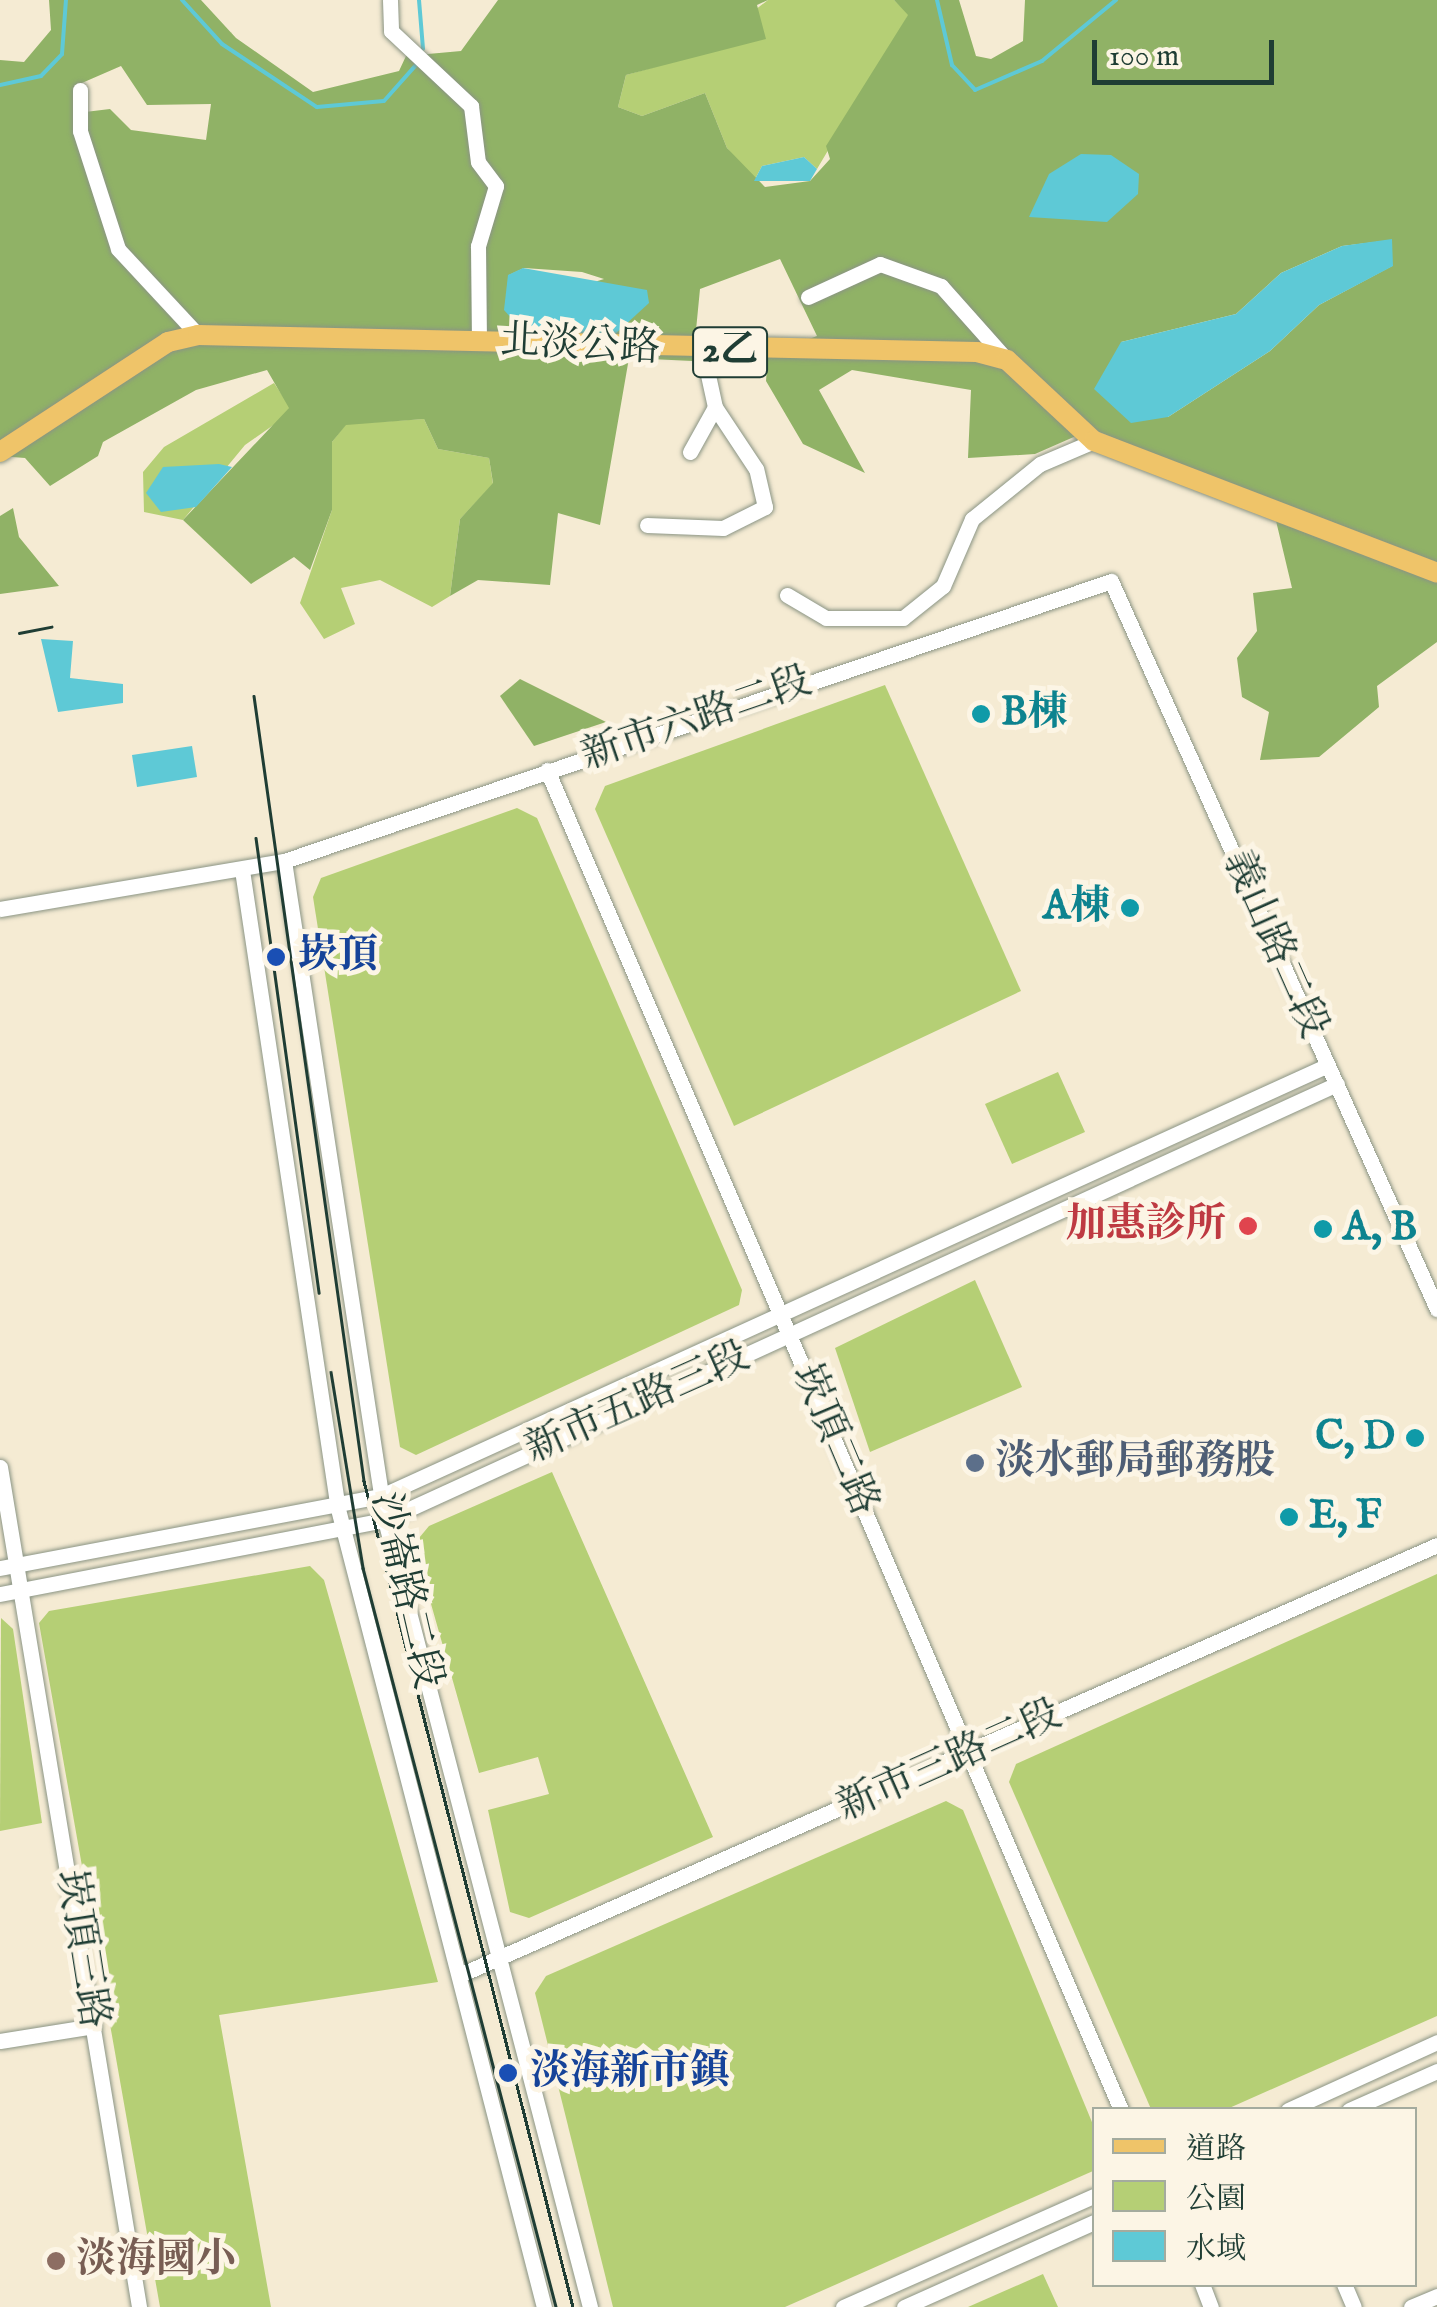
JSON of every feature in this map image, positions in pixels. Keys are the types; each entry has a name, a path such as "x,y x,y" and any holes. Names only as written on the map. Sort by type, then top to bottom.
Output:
{"main road":[{"name":"北淡公路","path":"0,452 168,342 198,336 479,341 703,352 977,352 1007,360"},
{"path":"1007,360 1094,441 1437,573"}],"street":[{"path":"390,0 391,31 471,106 478,162 496,186 478,246 479,341"},
{"path":"80,90 80,131 118,249 198,336"},
{"path":"808,297 880,264 941,286 1007,360"},
{"path":"648,526 723,528 765,508 756,468 714,406 703,352"},
{"path":"690,452 714,406"},
{"path":"787,595 826,618 903,618 943,586 972,519 1040,464 1094,441"},
{"name":"新市六路二段","path":"0,909 284,861 1110,581"},
{"name":"義山路二段","path":"1110,581 1437,1309"},
{"name":"崁頂二路","path":"547,770 1120,2107"},
{"name":"沙崙路二段","path":"284,861 385,1520 590,2307"},
{"name":"沙崙路二段","path":"242,870 338,1509 462,1974 544,2307"},
{"name":"新市五路三段","path":"8,1566 338,1509 381,1496 1328,1065"},
{"name":"新市五路三段","path":"0,1594 344,1532 385,1520 1337,1084"},
{"path":"0,1467 8,1566"},
{"name":"新市三路二段","path":"462,1974 498,1965 1437,1544"},
{"name":"崁頂三路","path":"8,1566 22,1590 139,2307"},
{"path":"0,2040 94,2026"},
{"path":"1295,2107 1437,2042"},
{"path":"1356,2107 1437,2070"},
{"path":"843,2307 1092,2197"},
{"path":"904,2307 1092,2223"},
{"path":"1411,2307 1437,2296"}],"green space":[{"path":"49,0 201,0 236,38 313,92 399,71 406,56 461,51 498,0 768,0 757,5 766,39 626,75 618,107 642,116 705,93 727,148 765,187 810,181 830,159 826,146 908,15 894,0 959,0 976,56 991,59 1023,41 1025,0 1437,0 1437,642 1377,686 1379,707 1319,757 1260,760 1269,712 1242,697 1237,658 1257,631 1253,593 1292,588 1272,504 1092,429 1035,454 968,458 971,390 852,370 819,390 865,473 803,444 766,381 768,355 817,336 780,259 700,289 693,361 629,358 600,525 558,513 550,585 478,580 450,596 460,519 493,483 489,458 438,449 424,419 346,425 332,442 332,510 310,570 294,557 251,584 183,520 289,408 267,370 196,390 103,442 98,456 50,486 25,458 0,456 0,60 24,62 51,30","holes":["121,66 147,105 211,104 206,140 131,130 110,109 77,113 75,86","1392,240 1392,266 1319,305 1270,351 1168,417 1121,342 1236,314 1281,273 1342,246","524,268 582,272 604,279 505,310 509,275"]},
{"path":"768,0 894,0 909,14 817,169 804,157 762,166 754,181 727,148 705,93 642,116 618,107 626,75 697,55"},
{"path":"274,383 290,407 282,419 245,445 183,520 144,512 143,472 164,447"},
{"path":"424,419 438,449 489,458 493,484 460,519 450,596 432,607 380,580 341,588 355,624 324,639 300,603 332,510 332,442 346,424"},
{"path":"13,508 19,537 59,586 0,594 0,516"},
{"path":"520,679 606,722 534,746 500,696"},
{"path":"885,685 1021,991 734,1126 595,809 605,786"},
{"path":"517,808 537,818 742,1290 739,1305 416,1455 400,1447 313,897 321,878"},
{"path":"1058,1072 1085,1132 1012,1164 985,1104"},
{"path":"975,1280 1022,1387 870,1452 835,1348"},
{"path":"552,1472 713,1837 529,1918 510,1912 488,1810 549,1794 538,1757 479,1773 414,1544 429,1526"},
{"path":"310,1566 324,1580 438,1982 219,2015 271,2307 160,2307 39,1623 49,1611"},
{"path":"1437,1574 1437,2016 1232,2107 1150,2107 1009,1782 1016,1764"},
{"path":"1,1618 13,1629 42,1823 0,1831"},
{"path":"946,1801 963,1810 1092,2122 1092,2171 785,2307 613,2307 535,1993 546,1976"},
{"path":"1043,2274 1058,2307 968,2307"}],"water":[{"path":"1081,154 1111,155 1139,174 1138,194 1107,222 1029,217 1049,174"},
{"path":"804,157 817,169 810,181 754,181 762,166"},
{"path":"1392,239 1393,266 1319,305 1270,351 1168,417 1131,423 1094,389 1121,342 1236,314 1281,273 1342,246"},
{"path":"523,268 647,290 649,303 612,337 521,329 504,310 508,275"},
{"path":"163,467 232,467 196,507 161,512 146,493"},
{"path":"41,639 73,641 70,678 123,684 123,703 58,712"},
{"path":"192,746 197,777 137,787 132,755"}],"waterway":[{"path":"0,85 41,76 62,54 66,0"},
{"path":"182,0 222,44 317,107 384,101 416,65"},
{"path":"419,0 423,49"},
{"path":"937,0 952,65 975,90 1042,61 1116,0"}],"tram line":[{"path":"19,633 51,627"},
{"path":"254,696 364,1481 573,2307"},
{"path":"256,838 319,1293"},
{"path":"331,1372 363,1568 556,2307"}],"place":[{"name":"B棟","path":"981,714"},
{"name":"A棟","path":"1130,908"},
{"name":"崁頂","path":"276,957"},
{"name":"加惠診所","path":"1248,1226"},
{"name":"A, B","path":"1323,1229"},
{"name":"C, D","path":"1415,1438"},
{"name":"淡水郵局郵務股","path":"975,1463"},
{"name":"E, F","path":"1289,1517"},
{"name":"淡海新市鎮","path":"508,2073"},
{"name":"淡海國小","path":"56,2261"}]}
